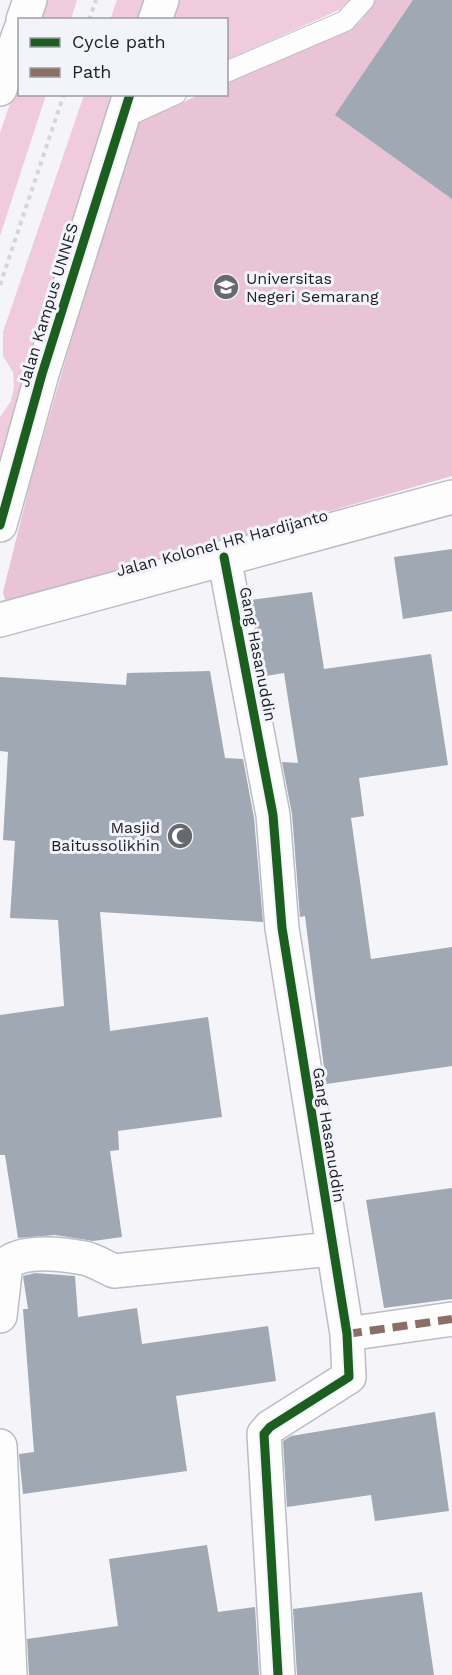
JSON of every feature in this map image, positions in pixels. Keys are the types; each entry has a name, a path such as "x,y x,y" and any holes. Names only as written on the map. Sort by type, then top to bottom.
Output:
{"street":[{"path":"24,18 30,0"},
{"path":"156,18 162,0"},
{"path":"0,89 18,37"},
{"name":"Jalan Kampus UNNES","path":"0,525 42,374 125,106"},
{"name":"Jalan Kolonel HR Hardijanto","path":"0,620 224,557 452,498"},
{"name":"Gang Hasanuddin","path":"224,557 273,815 282,928 346,1334 349,1377 270,1427 263,1440 278,1675"},
{"path":"0,1316 6,1264 13,1258 25,1256 85,1258 114,1271 332,1249"},
{"path":"346,1334 452,1319"},
{"path":"0,1446 10,1675"}],"lane":[{"path":"228,71 345,21 364,0"},
{"path":"125,106 168,96"}],"path":[{"path":"90,18 96,0"},
{"path":"0,285 63,96"}],"shaded area":[{"path":"46,0 77,0 71,18 40,18"},
{"path":"117,0 148,0 142,18 111,18"},
{"path":"177,0 350,0 339,10 228,60 228,18 171,18"},
{"name":"Universitas Negeri Semarang","path":"375,0 452,0 452,476 6,604 3,592 32,476 134,124 197,96 228,96 228,82 360,22"},
{"path":"18,80 18,96 46,96 0,236 0,133"},
{"path":"84,96 119,96 0,467 0,417 11,401 14,387 13,372 3,356 3,332"}],"building":[{"path":"413,0 452,0 452,199 335,115"},
{"path":"452,549 452,611 403,619 394,557"},
{"path":"312,592 324,669 431,654 448,765 359,778 364,816 351,818 371,959 452,947 452,1066 326,1084 305,916 300,917 292,814 282,762 298,763 284,673 266,676 251,600"},
{"path":"210,671 225,758 243,759 254,818 263,922 100,912 110,1031 208,1017 222,1117 118,1131 119,1150 110,1151 122,1237 93,1241 55,1235 18,1238 5,1155 0,1155 0,1015 64,1006 58,920 10,918 15,841 3,840 8,752 0,751 0,677 126,685 127,673"},
{"path":"452,1188 452,1299 384,1308 366,1200"},
{"path":"35,1273 75,1276 78,1317 137,1308 142,1344 268,1326 276,1381 176,1396 187,1471 23,1494 19,1454 34,1452 23,1309 28,1309 23,1276"},
{"path":"435,1412 449,1511 375,1521 371,1495 287,1507 283,1441 291,1436"},
{"path":"207,1545 218,1612 255,1607 259,1675 29,1675 27,1639 118,1626 109,1559"},
{"path":"422,1592 434,1675 297,1675 293,1609"}],"marked path":[{"path":"347,1334 452,1319"}],"cycle path":[{"path":"0,525 42,374 129,96"},
{"path":"224,557 273,815 282,928 347,1334 349,1377 270,1427 264,1434 278,1675"}],"place":[{"name":"Universitas Negeri Semarang","path":"226,287"},
{"name":"Masjid Baitussolikhin","path":"180,836"}]}
